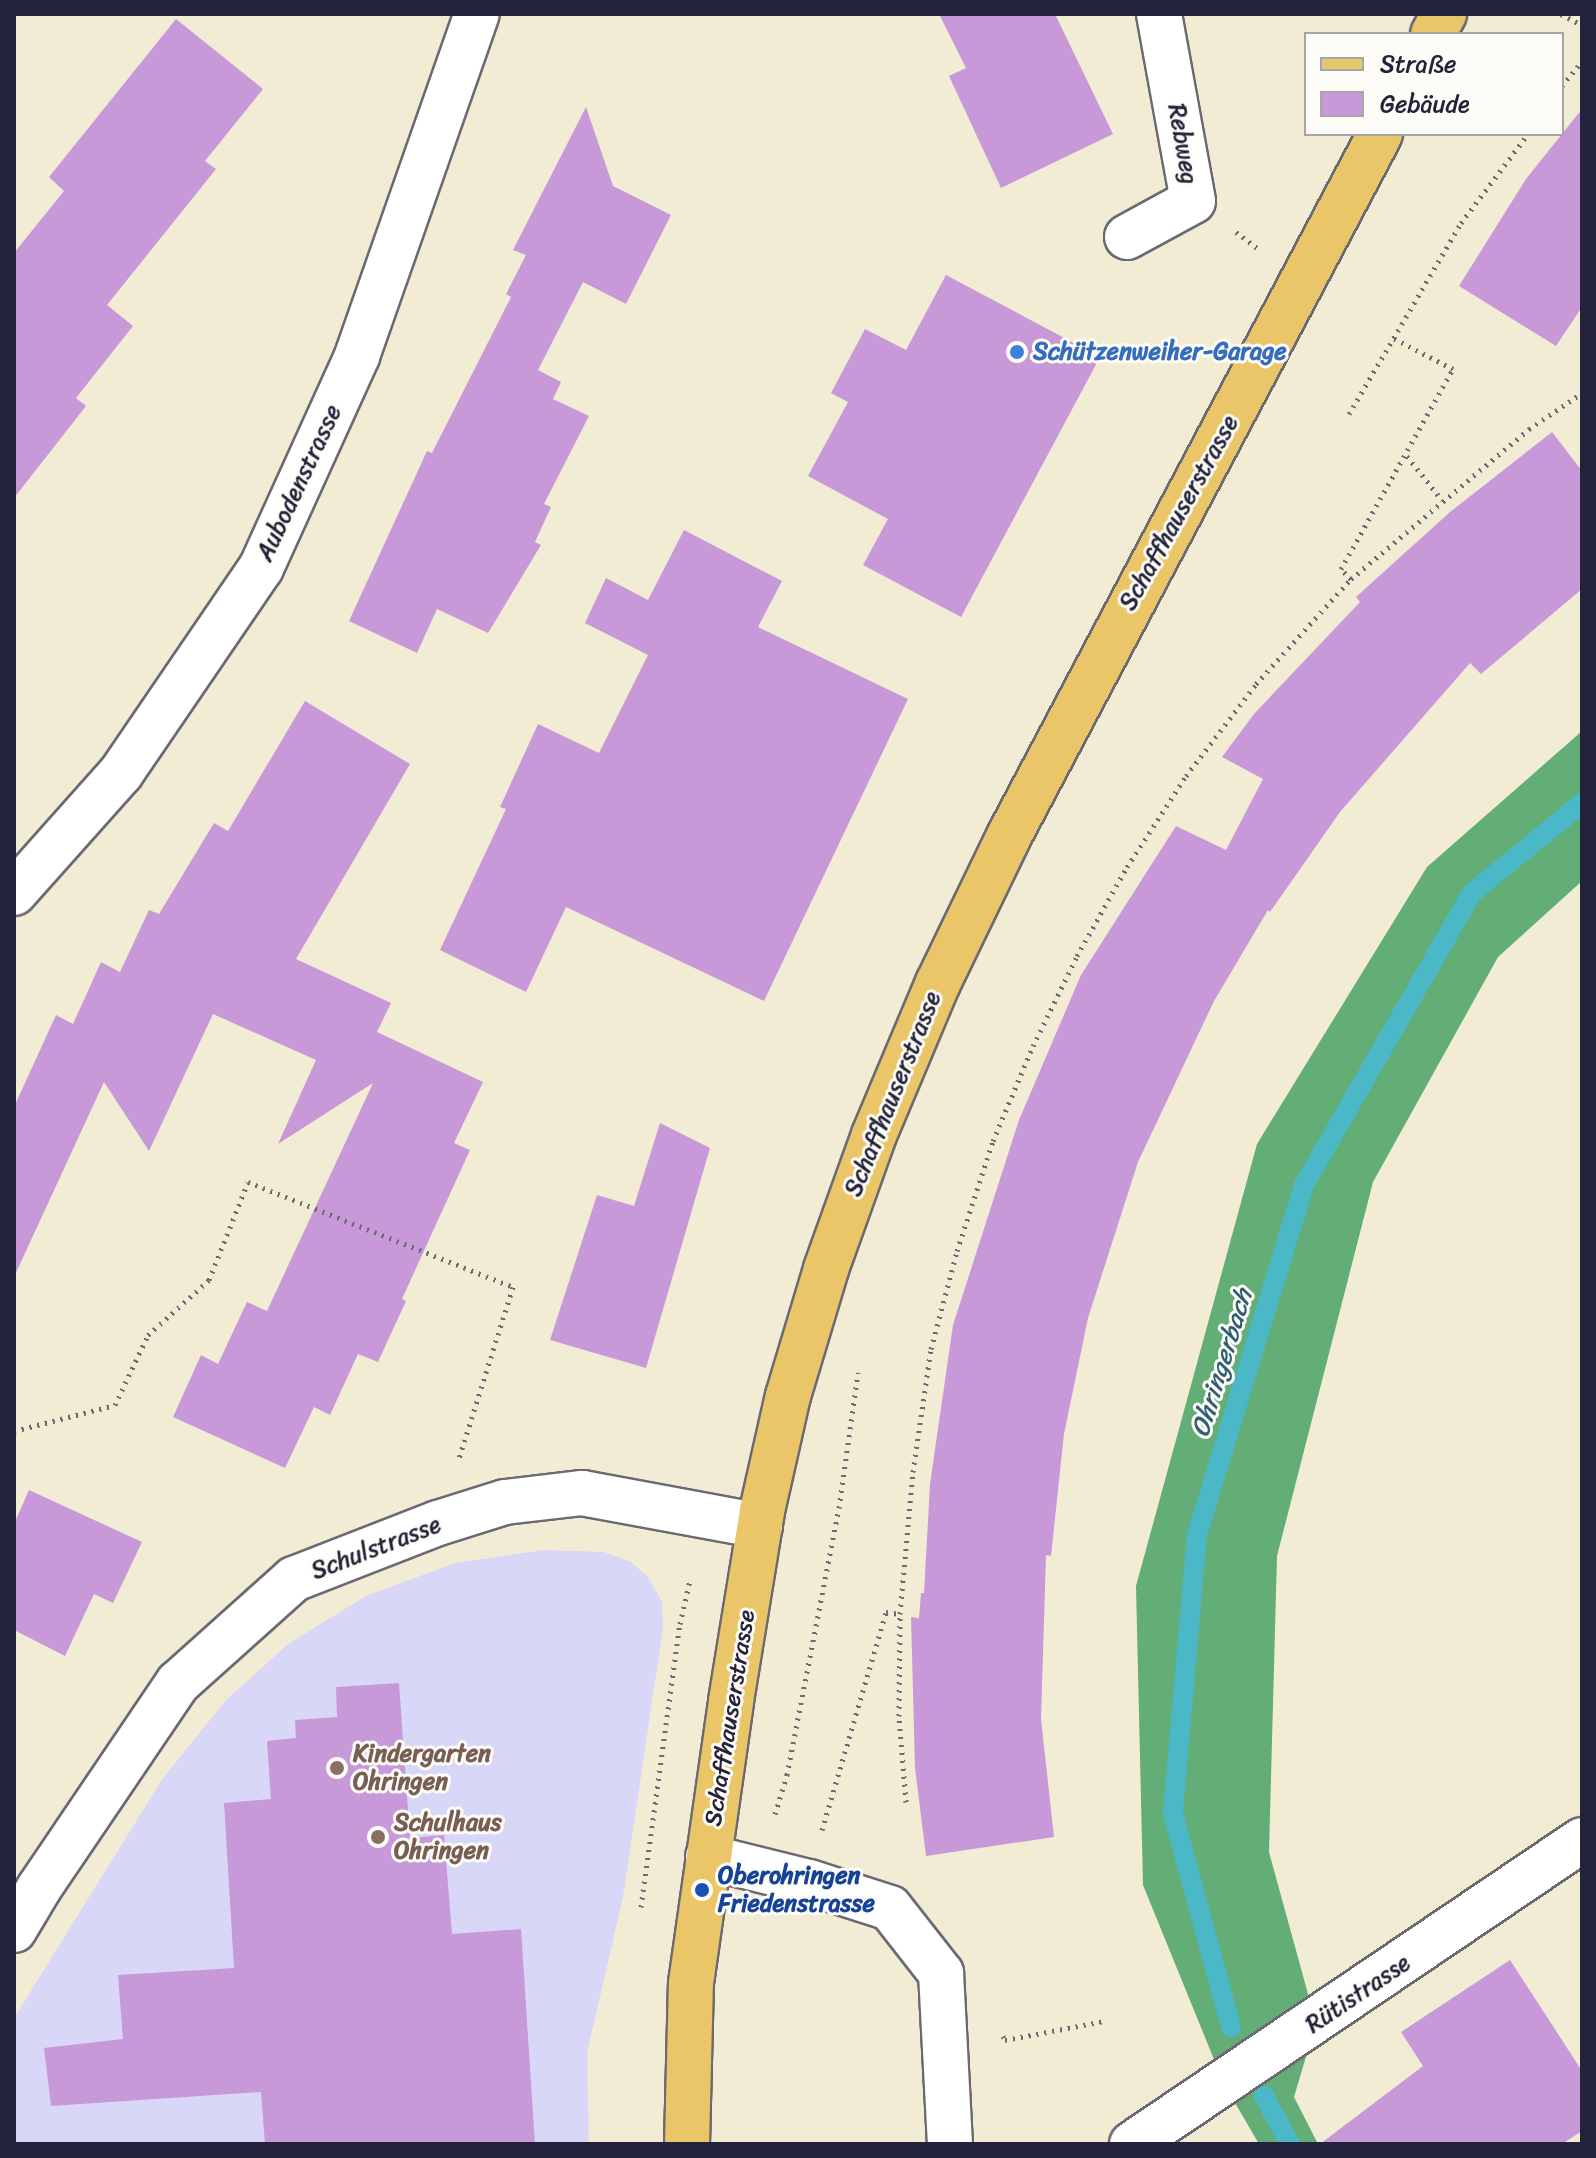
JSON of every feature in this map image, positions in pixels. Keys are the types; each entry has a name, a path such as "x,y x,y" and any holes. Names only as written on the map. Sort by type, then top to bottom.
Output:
{"main road":[{"path":"1434,32 1444,14"},
{"name":"Schaffhauserstrasse","path":"687,2144 691,1983 760,1526 788,1396 826,1269 874,1135 938,983 1119,624 1379,136"}],"street":[{"name":"Aubodenstrasse","path":"14,893 121,773 261,568 357,356 477,14"},
{"name":"Rebweg","path":"1127,237 1193,201 1159,14"},
{"name":"Schulstrasse","path":"14,1930 26,1881 178,1683 294,1579 438,1523 505,1502 582,1493 760,1526"},
{"name":"Rütistrasse","path":"1132,2144 1582,1840"},
{"path":"708,1857 809,1882 890,1908 941,1973 950,2144"}],"path":[{"path":"1561,14 1582,25"},
{"path":"1564,84 1582,61"},
{"path":"1349,414 1461,223 1526,136"},
{"path":"1351,579 1341,569 1453,369 1393,338"},
{"path":"906,1802 899,1716 900,1614 913,1472 931,1349 957,1251 989,1155 1033,1046 1077,956 1127,867 1186,776 1256,684 1351,579 1529,429 1582,393"},
{"path":"1407,456 1442,500"},
{"path":"14,1431 115,1405 148,1335 209,1280 248,1182 513,1287 438,1523"},
{"path":"787,1775 839,1508 859,1360"},
{"path":"821,1835 886,1612 900,1614"},
{"path":"1005,2040 1105,2021"}],"shaded area":[{"name":"Schulhaus Ohringen","path":"544,1550 604,1552 631,1562 648,1577 662,1602 663,1628 623,1897 587,2053 589,2144 14,2144 14,2018 163,1778 226,1700 288,1644 366,1596 455,1563"}],"green space":[{"path":"1582,731 1582,881 1498,957 1373,1182 1277,1556 1269,1852 1316,2023 1294,2097 1318,2144 1259,2144 1224,2084 1143,1885 1136,1586 1257,1144 1427,867"}],"building":[{"path":"939,14 1055,14 1113,134 1001,188 949,76 966,68"},
{"path":"176,19 263,89 205,161 216,169 107,305 133,326 76,398 86,406 14,498 14,253 64,191 49,177"},
{"path":"586,107 613,186 671,215 626,304 583,282 538,370 561,382 553,399 589,416 544,504 551,507 535,542 541,545 488,633 437,609 417,653 349,621 427,451 432,453 511,297 506,294 526,255 513,250"},
{"path":"1582,109 1582,307 1556,346 1459,286 1526,179 1560,136 1564,136 1564,132"},
{"path":"946,275 1100,357 961,617 863,565 888,519 808,476 848,402 831,393 865,329 906,350"},
{"path":"1552,432 1582,471 1582,589 1481,674 1470,663 1340,812 1270,912 1268,910 1214,1001 1138,1162 1088,1318 1064,1434 1051,1556 1046,1555 1041,1719 1054,1837 926,1856 915,1768 911,1617 919,1618 921,1593 924,1593 930,1484 953,1325 1019,1120 1081,975 1176,826 1226,850 1263,779 1222,757 1254,714 1360,602 1356,597 1450,512"},
{"path":"684,530 782,581 758,627 908,699 764,1001 566,907 526,992 440,950 506,809 500,807 538,724 599,753 648,655 585,623 606,578 648,600"},
{"path":"305,701 410,764 296,959 391,1003 377,1032 483,1082 454,1143 470,1150 402,1299 406,1301 378,1362 358,1354 330,1415 314,1407 285,1468 173,1417 201,1355 218,1364 247,1302 267,1311 373,1083 278,1144 316,1060 213,1014 149,1151 104,1082 14,1277 14,1107 56,1015 73,1024 101,962 120,972 149,910 159,914 214,823 228,831"},
{"path":"660,1123 710,1148 646,1368 550,1340 597,1195 634,1206"},
{"path":"29,1490 142,1542 113,1603 94,1594 65,1656 14,1630 14,1524"},
{"path":"399,1683 410,1838 444,1835 452,1934 521,1929 535,2144 265,2144 261,2092 51,2106 44,2048 123,2039 118,1975 234,1968 224,1803 271,1799 267,1741 296,1738 295,1720 337,1717 336,1687"},
{"path":"1510,1960 1582,2071 1582,2131 1562,2144 1320,2144 1423,2066 1401,2032"}],"waterway":[{"name":"Ohringerbach","path":"1231,2027 1173,1813 1197,1535 1304,1185 1472,893 1582,803"},
{"name":"Ohringerbach","path":"1264,2096 1290,2144"}],"place":[{"name":"Schützenweiher-Garage","path":"1017,352"},
{"name":"Kindergarten Ohringen","path":"337,1768"},
{"name":"Schulhaus Ohringen","path":"378,1837"},
{"name":"Oberohringen Friedenstrasse","path":"702,1890"}]}
